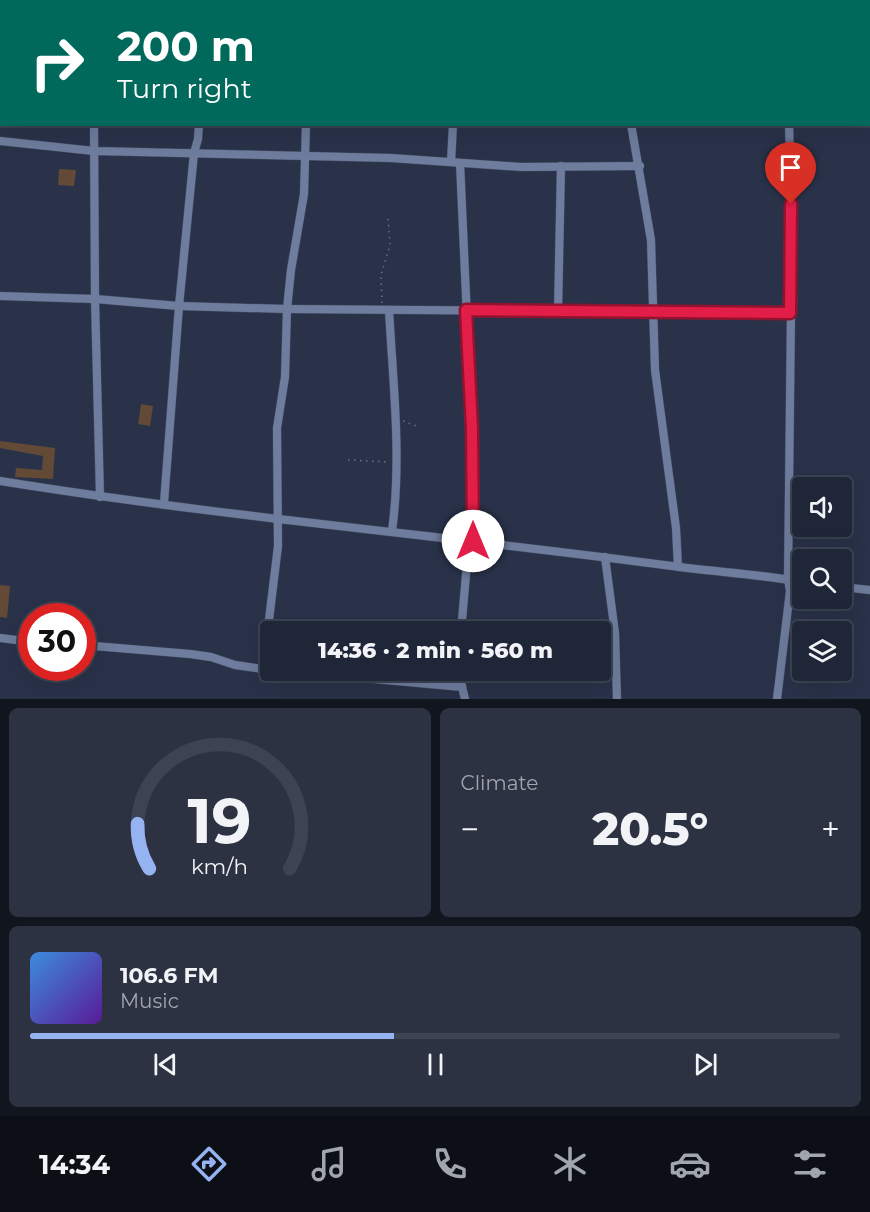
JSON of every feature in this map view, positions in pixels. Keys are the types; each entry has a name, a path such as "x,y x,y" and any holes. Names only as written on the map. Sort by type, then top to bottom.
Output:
{"street":[{"path":"94,126 100,497"},
{"path":"164,503 179,306 194,153 199,126"},
{"path":"271,621 278,519 276,438 285,377 287,309 304,194 306,126"},
{"path":"453,126 472,429 471,540 462,621"},
{"path":"631,126 651,240 655,370 676,528 678,567"},
{"path":"777,699 780,661 790,603 788,579 792,223 789,126"},
{"path":"0,141 94,151 306,156 521,167 640,166"},
{"path":"558,312 561,166"},
{"path":"0,296 95,299 179,306 287,309 790,313"},
{"path":"386,310 397,420 392,531"},
{"path":"0,481 100,497 792,580"},
{"path":"605,557 615,633 617,699"},
{"path":"852,588 870,590"},
{"path":"0,638 18,640"},
{"path":"96,646 179,652 211,657 235,665 260,668"},
{"path":"396,681 462,687"},
{"path":"461,681 465,699"}],"path":[{"path":"386,310 381,275 390,245 388,217"},
{"path":"397,420 419,427"},
{"path":"348,460 396,464"}],"building":[{"path":"59,169 76,170 74,186 58,185"},
{"path":"141,404 153,406 150,426 138,424"},
{"path":"0,441 55,448 53,479 15,477 16,468 42,470 43,456 0,448"},
{"path":"0,585 10,586 7,618 0,617"}],"route":[{"path":"473,541 472,429 466,310 790,313 791,204"}]}
